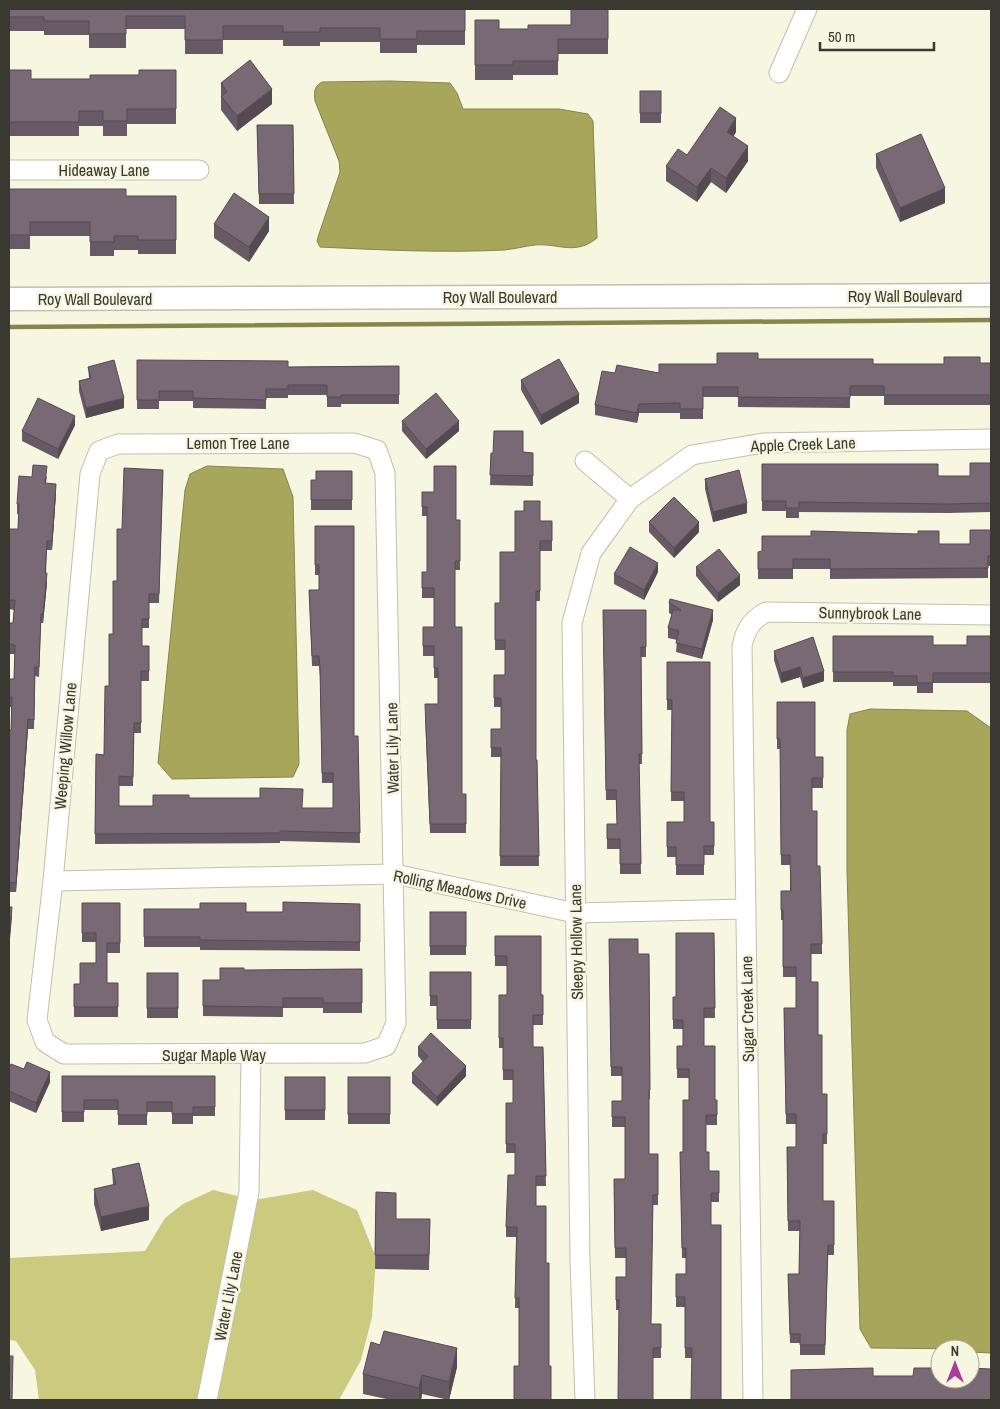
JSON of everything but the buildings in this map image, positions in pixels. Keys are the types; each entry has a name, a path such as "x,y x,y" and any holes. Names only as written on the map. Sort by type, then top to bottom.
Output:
{"street":[{"path":"779,73 807,9"},
{"name":"Hideaway Lane","path":"9,170 199,170"},
{"name":"Roy Wall Boulevard","path":"9,299 991,296"},
{"name":"Apple Creek Lane","path":"630,498 692,455 762,443 991,439"},
{"name":"Lemon Tree Lane","path":"99,451 118,444 354,443 377,450"},
{"name":"Water Lily Lane","path":"377,450 385,473 395,874 396,1023 386,1046"},
{"name":"Weeping Willow Lane","path":"45,1042 38,1020 90,474 99,451"},
{"path":"585,461 630,498"},
{"name":"Sleepy Hollow Lane","path":"585,1400 580,1261 572,623 591,553 630,498"},
{"name":"Sunnybrook Lane","path":"753,622 766,612 991,615"},
{"name":"Sugar Creek Lane","path":"753,622 745,633 742,646 753,1400"},
{"name":"Rolling Meadows Drive","path":"52,881 395,874 575,914 746,909"},
{"name":"Sugar Maple Way","path":"45,1042 64,1054 251,1055 365,1053 386,1046"},
{"name":"Water Lily Lane","path":"207,1400 249,1192 251,1055"}],"shaded area":[{"path":"390,81 450,83 457,93 463,109 559,109 588,114 593,121 597,238 574,248 535,245 504,250 412,251 320,247 317,241 340,172 339,161 315,101 316,87 322,82"},
{"path":"207,466 283,469 293,497 299,764 293,777 172,779 158,763 185,490 190,474"},
{"path":"870,709 967,711 991,728 991,1353 980,1352 980,1339 930,1339 930,1349 871,1348 860,1329 847,871 847,730 850,714"},
{"path":"213,1190 254,1200 313,1190 357,1210 376,1258 372,1317 361,1360 339,1400 39,1400 35,1370 16,1341 9,1340 9,1258 145,1251 165,1218 183,1204"}],"waterway":[{"path":"9,327 991,320"}]}
